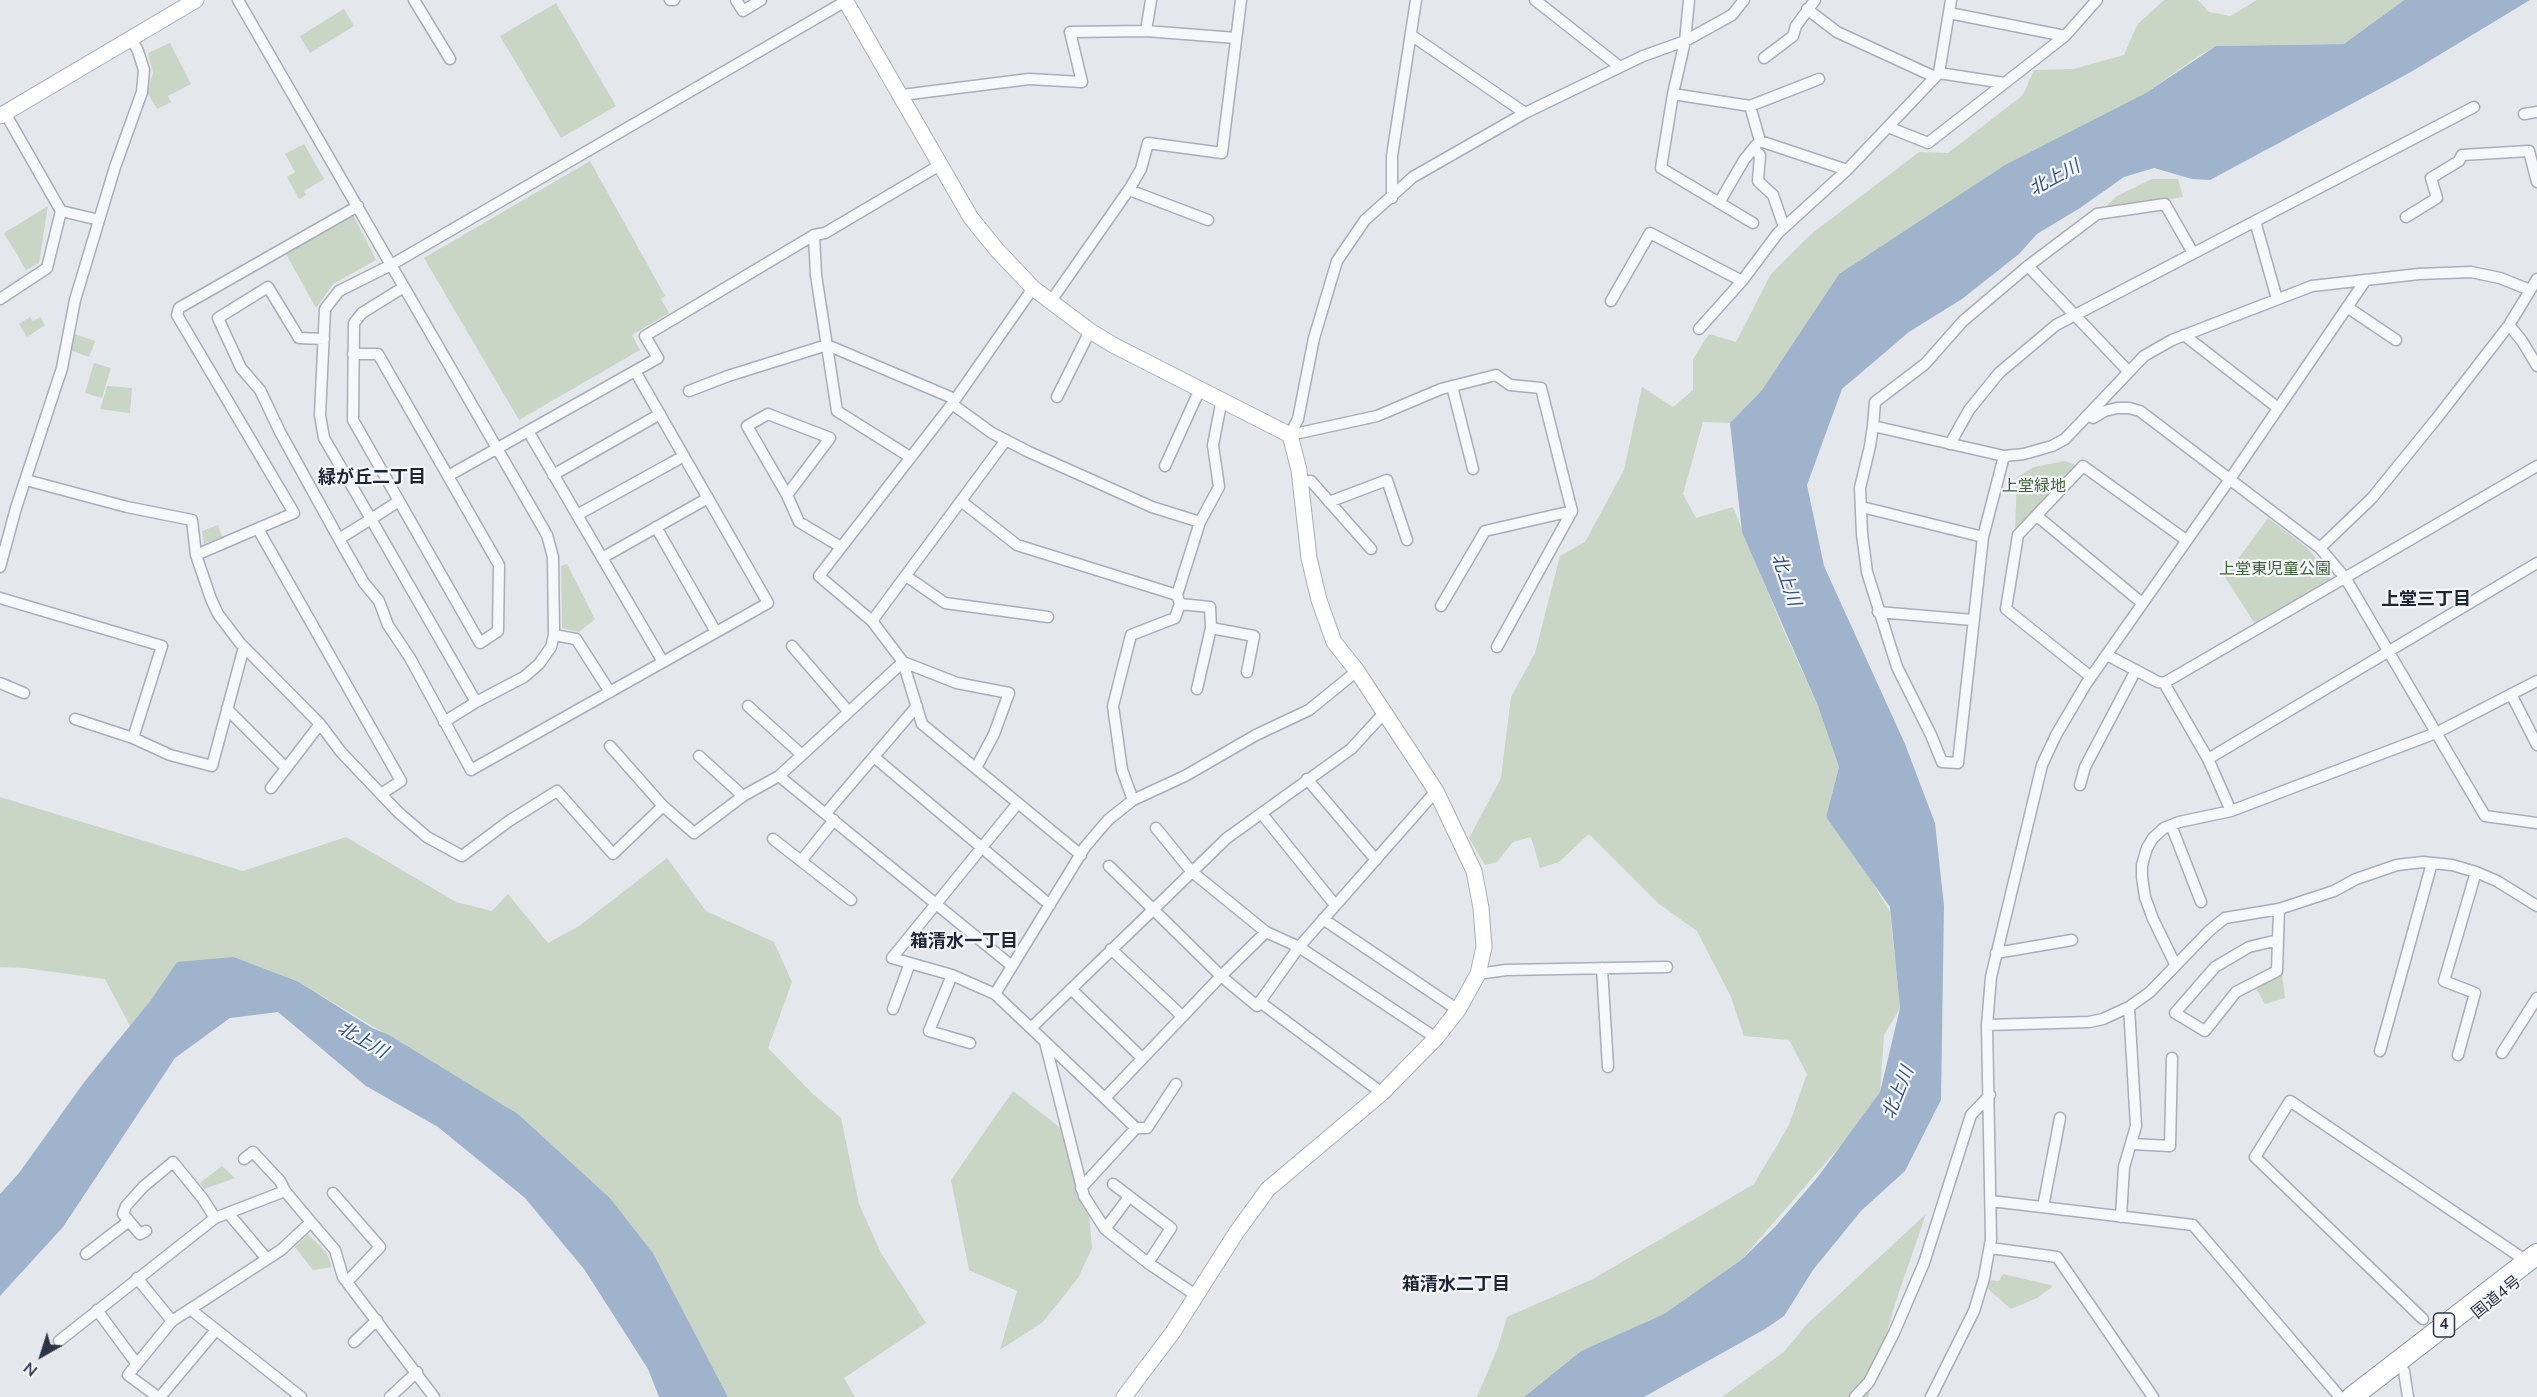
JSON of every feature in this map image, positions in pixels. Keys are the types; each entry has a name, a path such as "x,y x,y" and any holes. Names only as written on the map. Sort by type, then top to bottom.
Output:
{"highway":[{"name":"国道4号","path":"2372,1397 2534,1261"},
{"name":"国道4号","path":"2352,1397 2534,1261"}],"street":[{"path":"0,299 47,268 61,211 3,115 196,0"},
{"path":"238,0 547,535 553,557 554,635 551,646 539,664 524,677 444,722"},
{"path":"414,0 450,59"},
{"path":"736,0 742,11 761,0"},
{"path":"1146,31 1151,0"},
{"path":"1051,301 1129,190 1141,170 1148,144 1222,153 1241,0"},
{"path":"1392,198 1392,156 1416,0"},
{"path":"1535,0 1620,67"},
{"path":"1689,0 1684,41 1660,168 1753,223"},
{"path":"1124,1397 1197,1296 1236,1233 1268,1189 1382,1093 1436,1038 1458,1010 1478,974 1484,947 1481,908 1474,871 1436,791 1358,671 1334,642 1319,600 1309,558 1301,482 1290,435 1298,419 1314,338 1336,261 1365,220 1413,177 1525,112 1620,67 1684,41 1732,15 1744,0"},
{"path":"1764,58 1793,36 1796,26 1815,0"},
{"path":"1699,329 1784,227 1847,170 1937,75 1951,0"},
{"path":"1888,128 1929,143 2065,36 2097,0"},
{"path":"476,702 324,438 320,415 325,309 339,291 391,265 845,1 902,95 971,218 1033,288 1090,331 1290,435 1377,416 1452,386 1496,375 1510,385 1541,388 1572,511 1497,647"},
{"path":"1807,9 1837,32 1937,75 2004,83"},
{"path":"1949,13 2065,36"},
{"path":"902,95 1029,79 1082,82 1070,33 1146,31 1236,38"},
{"path":"1411,35 1525,112"},
{"path":"0,567 62,368 75,300 145,80 138,51 131,38"},
{"path":"1673,94 1750,106 1819,79"},
{"path":"1750,106 1756,145 1760,155 1758,181 1773,195 1784,227"},
{"path":"1950,444 1969,410 1999,373 2056,325 2474,107"},
{"path":"2524,114 2537,112"},
{"path":"1719,203 1744,160 1756,145"},
{"path":"1756,145 1847,170"},
{"path":"2406,217 2437,198 2431,178 2459,161 2462,156 2529,151 2537,182"},
{"path":"448,476 658,358 645,336 813,235 825,233 940,165"},
{"path":"1129,190 1208,220"},
{"path":"2004,456 1983,537 1958,763 1941,762 1931,735 1898,667 1878,612 1867,572 1862,534 1860,488 1870,446 1875,402 1925,364 1962,321 2028,266 2097,214 2165,204 2193,253"},
{"path":"195,555 294,513 177,315 178,308 358,206"},
{"path":"61,211 99,220"},
{"path":"2255,221 2277,299"},
{"path":"1611,301 1650,233 1742,280"},
{"path":"813,235 816,275 837,411 910,457"},
{"path":"2028,266 2128,371"},
{"path":"1873,426 2004,456 2024,454 2052,446 2065,439 2078,428 2144,356 2184,335 2312,285 2419,274 2471,272 2500,278 2530,290"},
{"path":"2320,548 2372,498 2510,325 2537,279"},
{"path":"1931,1397 1974,1311 1984,1278 1989,1248 1991,1201 1987,1025 1991,977 2042,765 2056,735 2091,677 2365,281"},
{"path":"324,339 299,338 268,287 218,318 242,368 260,390 280,432 364,583 379,601 388,625 410,658 471,770 768,603 635,371"},
{"path":"353,354 378,354 499,565 498,631 480,643 353,420 353,354 354,323 362,312 404,287"},
{"path":"1033,288 953,401 819,576 872,621 903,662 922,724 1081,855"},
{"path":"2347,307 2396,340"},
{"path":"2510,325 2537,366"},
{"path":"1057,397 1090,331"},
{"path":"2184,335 2278,408"},
{"path":"688,391 827,345 953,401 1006,440 1152,507 1200,522"},
{"path":"1452,386 1473,469"},
{"path":"1165,466 1200,389"},
{"path":"1133,800 1122,770 1113,706 1131,635 1175,618 1200,522 1219,487 1213,444 1222,399"},
{"path":"2078,428 2105,411 2128,408 2140,411 2320,548 2346,579 2485,816 2537,823"},
{"path":"553,475 660,414"},
{"path":"787,495 830,438 768,414 747,426 787,495 799,522 841,547"},
{"path":"528,431 663,662"},
{"path":"872,621 1006,440"},
{"path":"577,515 684,456"},
{"path":"2091,677 2006,609 2018,535 2083,466 2186,540"},
{"path":"2107,655 2164,683 2537,466"},
{"path":"26,480 127,507 192,520 195,555 218,614 244,647 320,724 341,752 398,812 427,837 462,856 509,821 557,791 613,854 663,806"},
{"path":"1329,502 1386,480 1407,540"},
{"path":"1301,482 1311,481 1371,549"},
{"path":"602,558 708,498"},
{"path":"339,538 399,501"},
{"path":"962,501 1017,545 1179,599 1210,607 1211,628 1197,689"},
{"path":"1862,507 1983,537"},
{"path":"1441,606 1485,531 1572,511"},
{"path":"2037,516 2142,603"},
{"path":"656,527 716,632"},
{"path":"258,529 402,781 381,794"},
{"path":"2208,759 2537,562"},
{"path":"906,576 945,603 1048,617"},
{"path":"0,597 162,646 133,738"},
{"path":"1878,612 1973,621"},
{"path":"1211,628 1254,636 1247,672"},
{"path":"554,635 576,639 610,692"},
{"path":"792,646 848,711"},
{"path":"75,719 133,738 170,755 212,766 244,647"},
{"path":"610,746 663,806 694,833 743,796 779,776 903,662"},
{"path":"903,662 957,683 1009,693 994,734 976,768"},
{"path":"2080,785 2085,767 2136,670"},
{"path":"995,994 1085,847 1108,820 1133,800 1185,776 1257,735 1309,710 1358,671"},
{"path":"2175,964 2152,919 2145,897 2142,871 2147,848 2153,838 2171,825 2231,811 2436,733 2537,681"},
{"path":"0,683 24,693"},
{"path":"2164,683 2208,759 2231,811"},
{"path":"2511,694 2537,745"},
{"path":"748,705 802,755"},
{"path":"801,861 874,757 917,706"},
{"path":"227,709 286,768"},
{"path":"1031,1028 1227,838 1351,749 1385,712"},
{"path":"271,788 320,724"},
{"path":"699,756 743,796"},
{"path":"874,757 1050,904"},
{"path":"779,776 1012,966"},
{"path":"1307,779 1376,860"},
{"path":"1109,866 1221,976 1257,1006 1299,947 1436,791"},
{"path":"1018,803 892,958 952,975 995,994 1136,1128 1146,1128 1176,1084"},
{"path":"1262,814 1335,905"},
{"path":"2171,825 2201,902"},
{"path":"1156,828 1191,871 1266,932 1299,947 1436,1038"},
{"path":"772,838 851,900"},
{"path":"1987,1025 2089,1022 2103,1019 2129,1007 2150,993 2175,964 2225,918 2279,909 2334,891 2356,879 2397,865 2432,863 2452,865 2476,872 2497,881 2537,906"},
{"path":"2380,1051 2432,863"},
{"path":"2458,1055 2475,993 2444,981 2476,872"},
{"path":"2278,940 2249,947 2216,967 2175,1013 2205,1031 2236,992 2277,971 2278,940 2279,909"},
{"path":"1323,919 1458,1010"},
{"path":"1105,1098 1182,1016 1266,932"},
{"path":"1996,953 2072,940"},
{"path":"1111,949 1182,1016"},
{"path":"893,1009 910,963"},
{"path":"1478,974 1506,970 1667,967"},
{"path":"1602,968 1608,1067"},
{"path":"952,975 929,1031 970,1043"},
{"path":"1071,989 1142,1058"},
{"path":"2502,1053 2537,998"},
{"path":"1260,1002 1382,1093"},
{"path":"2121,1217 2124,1167 2136,1126 2129,1007"},
{"path":"1045,1041 1081,1188 1105,1229 1148,1263 1197,1296"},
{"path":"2132,1143 2170,1146 2172,1058"},
{"path":"1855,1397 1869,1382 1894,1333 1924,1263 1971,1115 1990,1095"},
{"path":"2423,1319 2255,1157 2290,1101 2534,1261"},
{"path":"2043,1207 2060,1118"},
{"path":"1081,1188 1136,1128"},
{"path":"244,1159 253,1152 280,1181 285,1191 335,1250 343,1277 434,1397"},
{"path":"146,1231 140,1234 123,1215 126,1206 143,1187 173,1162 203,1199 215,1218"},
{"path":"1113,1185 1171,1228 1148,1263"},
{"path":"59,1341 215,1218 285,1191"},
{"path":"333,1192 380,1247 347,1282"},
{"path":"1105,1229 1129,1197"},
{"path":"1991,1201 2193,1225 2340,1397"},
{"path":"229,1214 267,1259"},
{"path":"86,1254 129,1221"},
{"path":"216,1330 159,1397 125,1379 172,1321 267,1259 312,1222"},
{"path":"1989,1248 2057,1257 2153,1397"},
{"path":"137,1278 172,1321"},
{"path":"190,1309 301,1397"},
{"path":"97,1310 136,1363"},
{"path":"354,1342 377,1320"},
{"path":"2404,1371 2409,1397"},
{"path":"390,1397 417,1372"}],"green space":[{"path":"2164,0 2198,0 2209,12 2230,16 2257,0 2404,0 2344,44 2216,46 2197,57 2146,93 1839,274 1762,390 1730,423 1703,422 1683,494 1696,518 1733,507 1784,631 1818,706 1839,767 1826,817 1867,873 1890,912 1900,1008 1884,1035 1880,1092 1855,1129 1741,1260 1664,1314 1581,1351 1524,1397 1477,1397 1498,1347 1507,1317 1593,1279 1754,1184 1789,1125 1807,1074 1789,1040 1744,1036 1731,997 1697,931 1659,904 1589,834 1559,862 1540,868 1531,837 1513,842 1497,862 1485,865 1469,838 1501,778 1511,697 1535,653 1560,556 1585,542 1624,470 1642,387 1673,407 1693,390 1693,359 1709,334 1736,342 1771,274 1810,235 1919,152 1948,153 2023,95 2034,70 2073,69 2124,55 2137,25"},
{"path":"556,3 616,106 561,138 500,36"},
{"path":"344,9 354,26 310,53 300,36"},
{"path":"170,43 191,84 168,96 171,102 157,109 147,92 153,73 148,53"},
{"path":"304,144 324,179 304,191 306,195 299,199 287,177 295,172 285,154"},
{"path":"590,161 665,296 661,299 669,313 632,335 640,350 519,420 424,258"},
{"path":"2152,179 2178,179 2183,197 2104,208 2117,196"},
{"path":"48,206 39,263 26,270 4,233"},
{"path":"352,213 376,260 333,284 316,308 286,254"},
{"path":"30,317 33,321 40,317 45,325 27,337 19,324"},
{"path":"72,333 95,341 89,357 67,349"},
{"path":"94,363 111,368 102,398 85,393"},
{"path":"107,386 132,388 130,413 100,409"},
{"name":"上堂緑地","path":"2065,461 2075,466 2015,531 2017,477 2034,467"},
{"name":"上堂東児童公園","path":"2268,518 2306,547 2330,572 2330,580 2255,624 2225,577"},
{"path":"218,525 222,537 204,544 202,531"},
{"path":"567,564 595,619 579,632 562,628 561,566"},
{"path":"0,797 243,871 346,837 456,902 492,911 508,894 548,943 579,926 667,858 706,911 774,942 792,982 768,1048 813,1094 841,1118 859,1204 881,1253 926,1323 844,1378 855,1397 728,1397 653,1253 610,1198 518,1114 299,982 234,957 151,1000 130,1026 105,979 0,967"},
{"path":"2282,974 2285,998 2265,1004 2255,987"},
{"path":"1013,1091 1063,1130 1089,1214 1092,1248 1078,1278 1043,1322 1000,1350 1017,1291 969,1270 951,1180"},
{"path":"222,1166 235,1178 204,1189 200,1183"},
{"path":"1926,1214 1895,1304 1868,1397 1722,1397 1785,1351 1806,1325"},
{"path":"308,1234 326,1252 332,1267 313,1270 295,1247"},
{"path":"2003,1274 2053,1286 2037,1298 2011,1309 1988,1289 1989,1280 1999,1281"}],"water":[{"name":"北上川","path":"2404,0 2530,0 2411,72 2210,180 2192,179 2154,168 2124,177 2080,208 2037,234 2019,254 1962,299 1909,332 1842,389 1807,485 1824,566 1905,744 1935,823 1944,906 1941,1100 1905,1171 1861,1211 1813,1270 1784,1316 1644,1397 1524,1397 1581,1351 1664,1314 1741,1260 1775,1227 1817,1178 1880,1092 1900,1008 1890,907 1826,817 1839,767 1818,706 1742,532 1730,423 1762,390 1839,274 2005,165 2146,93 2216,46 2344,44"},
{"name":"北上川","path":"234,957 299,982 518,1114 610,1198 653,1253 728,1397 659,1397 648,1369 584,1269 525,1198 438,1127 366,1086 278,1012 230,1018 175,1058 63,1227 0,1296 0,1194 19,1173 85,1081 151,1000 177,962"}],"district":[{"name":"緑が丘二丁目","path":"372,479"},
{"name":"上堂三丁目","path":"2426,601"},
{"name":"箱清水一丁目","path":"964,943"},
{"name":"箱清水二丁目","path":"1456,1286"}]}
